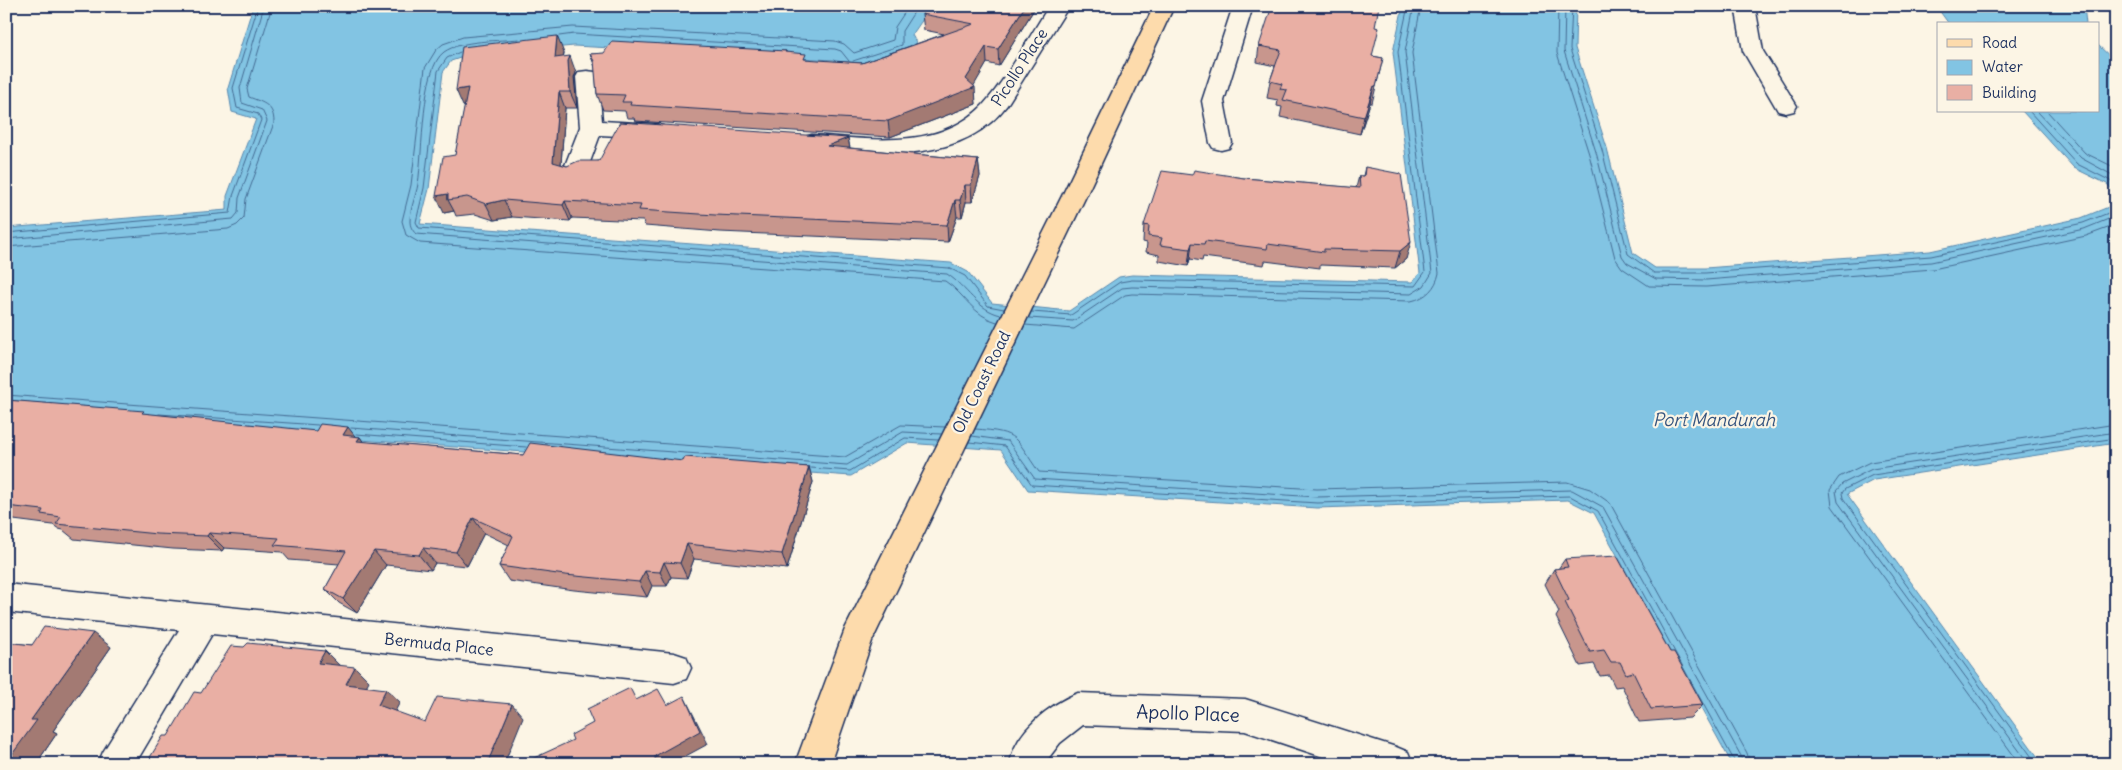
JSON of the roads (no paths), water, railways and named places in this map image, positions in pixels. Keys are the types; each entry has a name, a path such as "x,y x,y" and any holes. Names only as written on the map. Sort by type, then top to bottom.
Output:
{"main road":[{"name":"Old Coast Road","path":"812,764 856,639 1033,275 1074,196 1164,6"}],"street":[{"name":"Picollo Place","path":"796,141 893,148 925,144 966,130 987,115 1000,99 1059,6"},
{"path":"1221,143 1214,101 1243,6"},
{"path":"1745,6 1753,51 1786,106"},
{"path":"574,173 591,127 587,77"},
{"path":"591,127 679,133"},
{"name":"Bermuda Place","path":"6,598 674,668"},
{"path":"115,764 204,619"},
{"name":"Apollo Place","path":"1027,764 1028,757 1048,731 1078,709 1245,715 1396,764"}],"water":[{"name":"Port Mandurah","path":"253,6 932,6 912,35 921,51 845,75 834,60 574,46 466,56 451,61 443,72 429,189 420,224 951,263 968,272 992,303 1069,311 1119,277 1132,275 1412,282 1420,273 1393,52 1403,6 1576,6 1575,48 1607,148 1633,253 1655,268 1705,268 1930,251 2081,218 2116,204 2116,443 1874,480 1847,494 2043,764 1732,764 1594,513 1568,500 1317,508 1028,490 1001,450 907,443 851,476 6,414 6,228 227,210 227,196 256,119 232,112 228,88"},
{"path":"1936,6 2084,6 2086,22 1948,22"},
{"path":"2100,47 2116,62 2116,194 2107,184 2074,168 2023,112 2100,112"}]}
